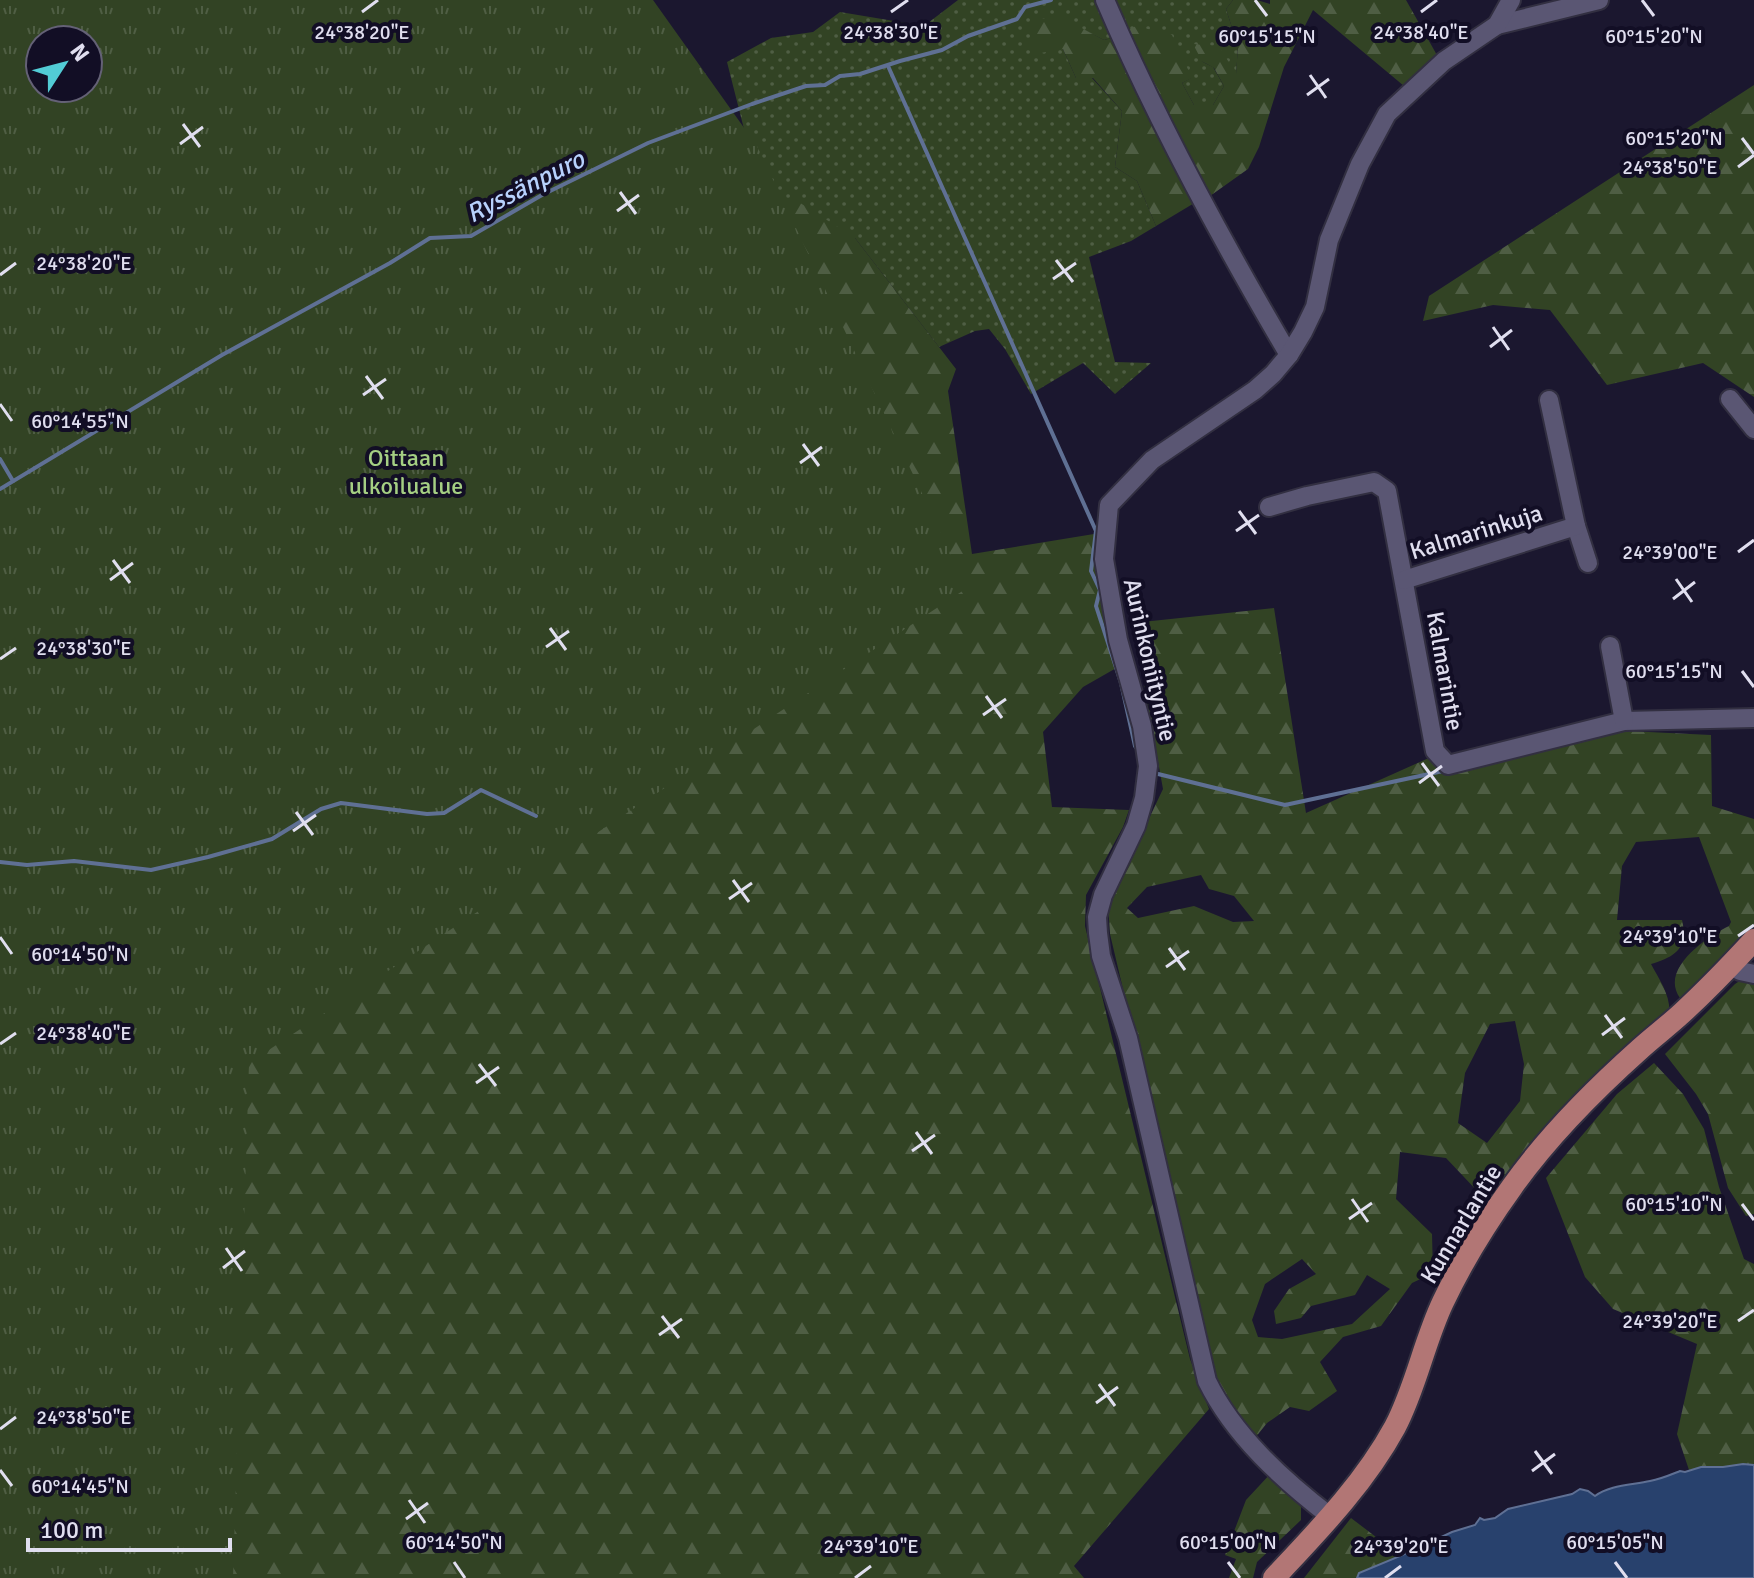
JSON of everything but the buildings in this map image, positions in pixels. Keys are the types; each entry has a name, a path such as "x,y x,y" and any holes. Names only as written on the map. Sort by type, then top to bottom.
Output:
{"main road":[{"name":"Kunnarlantie","path":"1274,1578 1331,1517 1369,1470 1406,1403 1444,1302 1512,1186 1583,1102 1731,966 1754,940"}],"street":[{"path":"1105,0 1186,169 1289,355"},
{"name":"Aurinkoniityntie","path":"1331,1517 1255,1450 1229,1419 1207,1381 1128,1038 1101,956 1097,917 1103,895 1136,826 1148,766 1136,699 1118,640 1104,559 1109,505 1152,460 1255,390 1289,355 1315,307 1329,240 1360,164 1387,114 1444,61 1497,25 1511,0"},
{"path":"1497,25 1599,0"},
{"path":"1730,399 1754,429"},
{"name":"Kalmarinkuja","path":"1404,580 1576,526 1549,400"},
{"name":"Kalmarintie","path":"1269,507 1374,482 1387,491 1435,751 1448,765 1624,721 1754,718"},
{"path":"1576,526 1588,563"},
{"path":"1610,646 1624,721"},
{"path":"1731,966 1754,974"}],"green space":[{"name":"Oittaan ulkoilualue","path":"0,0 653,0 757,146 967,588 249,1063 233,1578 0,1578"},
{"path":"958,0 1100,0 1116,37 1104,40 1084,30 1063,49 1076,78 1092,78 1122,111 1115,167 1137,181 1156,226 1131,241 1089,257 1115,362 1151,363 1115,394 1083,363 1031,394 1005,349 989,329 975,331 939,347 855,238 0,463 744,129 727,62 771,38 813,32 840,12 924,26"},
{"path":"1110,0 1233,0 1226,9 1238,46 1236,76 1201,61 1213,67 1224,86 1213,105 1194,105 1182,83 1191,78 1124,32"},
{"path":"1233,0 1257,0 1270,4 1270,0 1406,0 1438,57 1404,86 1313,10 1284,67 1259,147 1248,169 1210,196 1156,226 1137,181 1115,167 1122,111 1093,78 1076,78 1063,49 1035,54 1030,22 1057,15 1104,40 1136,26 1172,35 1192,78 1182,83 1194,105 1213,105 1224,86 1214,68 1202,61 1193,44 1219,46 1236,74 1238,46 1226,9"},
{"path":"1754,85 1754,397 1703,363 1607,385 1550,310 1493,305 1423,321 1429,296"},
{"path":"746,192 794,199 855,238 956,369 948,391 972,554 1094,534 1118,667 1083,687 1043,732 1052,807 1129,810 1086,895 1085,926 1190,1359 1209,1409 1074,1566 1084,1578 0,1578 0,553"},
{"path":"1274,608 1306,813 1431,757 1453,770 1607,730 1711,735 1712,806 1754,819 1754,931 1691,998 1680,998 1675,987 1680,965 1698,946 1731,922 1699,837 1636,842 1622,866 1617,920 1682,920 1683,938 1678,950 1651,964 1667,996 1669,1017 1504,1189 1481,1195 1446,1158 1400,1152 1396,1199 1432,1234 1433,1273 1412,1283 1381,1326 1343,1337 1320,1362 1337,1391 1309,1411 1290,1407 1267,1423 1255,1438 1216,1383 1110,934 1108,905 1163,789 1133,623","holes":["1201,875 1209,889 1234,896 1254,921 1233,922 1194,906 1138,918 1127,908 1147,887","1515,1021 1524,1064 1520,1101 1487,1143 1458,1123 1465,1073 1490,1024","1302,1259 1316,1274 1289,1289 1274,1311 1276,1324 1301,1318 1311,1306 1355,1295 1367,1275 1390,1289 1352,1324 1282,1339 1258,1337 1252,1320 1265,1284"]},
{"path":"1754,980 1754,1214 1746,1216 1728,1188 1708,1114 1665,1054 1735,984"},
{"path":"1654,1063 1683,1094 1704,1129 1719,1187 1744,1259 1754,1264 1754,1465 1689,1470 1677,1434 1697,1344 1613,1309 1585,1277 1546,1178 1617,1094"},
{"path":"1273,1471 1301,1507 1301,1520 1257,1562 1253,1578 1229,1578 1236,1559 1225,1555 1246,1500"},
{"path":"1351,1518 1401,1556 1359,1573 1357,1578 1304,1578"}],"water":[{"path":"1754,1465 1754,1578 1357,1578 1359,1573 1405,1554 1412,1548 1475,1525 1480,1518 1495,1518 1508,1509 1572,1494 1580,1489 1595,1496 1614,1487 1654,1480 1680,1471"}],"waterway":[{"name":"Ryssänpuro","path":"0,489 222,355 430,238 471,236 542,195 648,143 806,86 825,85 840,76 860,74 942,50 968,36 1017,19 1025,7 1051,0"},
{"path":"888,66 1096,531 1091,571 1100,590 1096,606 1121,683 1138,750"},
{"path":"0,459 13,481"},
{"path":"1154,773 1285,805 1443,771"},
{"path":"0,862 27,865 74,861 151,870 272,839 321,809 341,803 427,814 444,813 481,790 536,816"}]}
